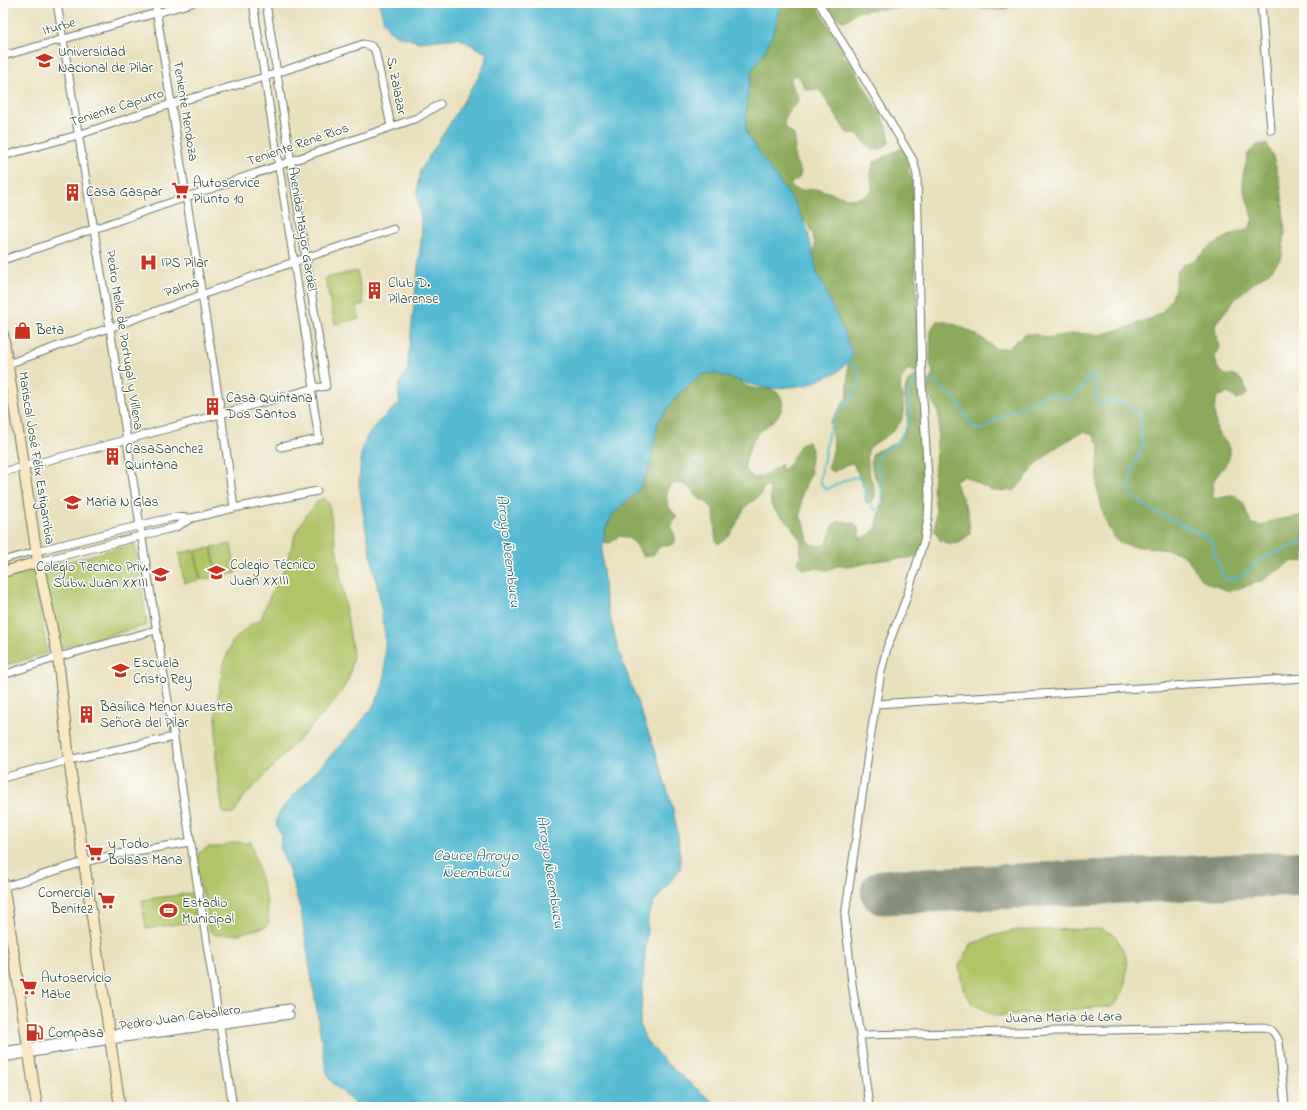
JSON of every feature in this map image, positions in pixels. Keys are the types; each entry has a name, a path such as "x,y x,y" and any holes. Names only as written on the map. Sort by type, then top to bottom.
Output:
{"main road":[{"name":"Mariscal José Félix Estigarribia","path":"3,334 5,365 36,551 58,656 69,760 120,1107"},
{"path":"3,572 38,562"},
{"path":"3,885 37,1107"}],"street":[{"name":"Pedro Mello de Portugal y Villena","path":"57,3 233,1107"},
{"name":"Teniente Mendoza","path":"154,3 221,413 234,508"},
{"name":"Iturbe","path":"3,56 192,3"},
{"name":"Avenida Mayor Gardel","path":"253,3 294,262 319,439 281,447"},
{"name":"Avenida Mayor Gardel","path":"266,3 326,386 313,389"},
{"path":"820,3 904,145 912,160 917,175 922,383 929,496 928,518 924,540 906,600 888,648 881,672 845,916 852,984 869,1107"},
{"path":"1261,3 1270,130"},
{"name":"Teniente Capurro","path":"3,156 78,135 171,104 265,77 363,44 371,46 376,50"},
{"name":"S. Zalazar","path":"376,50 391,126"},
{"name":"Teniente René Ríos","path":"3,260 417,118 440,104"},
{"name":"Palma","path":"5,365 294,262 394,230"},
{"path":"3,472 313,389"},
{"path":"38,562 176,527 192,518 317,491"},
{"path":"3,564 6,559 174,517 192,518"},
{"path":"3,675 58,656 156,630"},
{"path":"876,704 1304,678"},
{"path":"3,778 69,760 174,737"},
{"path":"3,885 118,854 190,842"},
{"name":"Pedro Juan Caballero","path":"3,1051 28,1050 290,1011"},
{"name":"Juana Marìa de Lara","path":"860,1035 1268,1028 1277,1036 1279,1042 1285,1107"},
{"name":"Pedro Juan Caballero","path":"3,1058 28,1050"}],"green space":[{"path":"765,3 814,3 840,45 844,56 853,67 887,126 889,138 889,143 883,147 878,150 871,149 858,135 847,133 821,92 816,89 806,90 798,75 792,76 790,82 798,97 797,103 789,110 784,121 785,126 793,134 795,139 794,157 801,173 799,178 790,184 793,188 801,191 815,189 822,190 850,199 857,198 865,196 872,191 871,174 873,163 902,148 906,153 909,163 908,169 912,179 920,371 914,372 909,369 901,380 900,386 903,411 899,424 889,434 873,445 868,451 870,476 875,492 872,502 866,502 863,485 853,463 833,472 828,469 834,448 830,422 848,394 848,366 845,355 833,332 813,261 815,245 813,234 808,224 800,216 749,138 742,117"},
{"path":"824,3 1009,3 1008,8 998,10 971,6 948,8 920,6 866,10 855,13 847,20 841,21"},
{"path":"1266,144 1272,153 1281,186 1285,233 1282,256 1272,270 1237,297 1215,324 1216,336 1220,346 1215,356 1217,367 1225,375 1237,376 1244,383 1247,395 1237,399 1228,393 1217,397 1214,408 1217,431 1230,448 1230,453 1228,461 1215,478 1212,486 1214,499 1235,495 1243,503 1251,524 1262,526 1271,521 1304,515 1304,562 1290,562 1262,581 1230,591 1209,584 1200,578 1188,559 1179,553 1169,550 1124,545 1116,539 1105,520 1097,487 1099,445 1094,436 1084,431 1055,448 1038,463 1015,490 993,491 964,476 954,481 968,511 970,534 961,541 950,544 940,540 935,531 936,509 933,488 939,422 938,411 927,393 928,383 933,373 930,363 931,330 937,321 961,327 983,339 997,349 1008,348 1025,334 1035,334 1046,338 1077,333 1099,335 1132,326 1152,318 1162,312 1169,303 1174,293 1177,272 1184,264 1195,260 1210,246 1229,236 1249,229 1253,218 1243,188 1243,176 1248,154 1256,145"},
{"path":"357,271 364,304 357,306 359,319 335,324 325,278"},
{"path":"703,369 733,377 748,387 774,391 780,396 782,401 782,409 780,413 755,438 748,453 744,468 754,478 763,475 782,464 781,469 784,469 791,462 801,444 808,441 812,450 810,464 811,472 802,494 800,516 805,527 808,540 815,546 827,544 833,525 839,521 854,523 859,529 859,538 869,535 877,526 883,500 881,489 873,473 871,462 872,456 877,451 898,441 902,436 906,429 907,422 906,389 912,377 921,375 925,457 926,525 926,538 922,557 882,560 849,567 837,566 827,570 815,568 804,569 799,566 797,561 801,557 801,541 789,523 773,509 770,487 764,487 758,497 746,506 728,538 718,544 715,536 714,515 711,507 708,503 699,499 688,487 682,484 672,484 669,486 667,496 667,503 677,517 670,526 675,536 675,542 667,546 660,546 653,554 649,556 643,556 634,542 628,538 619,536 610,543 604,542 600,539 648,421"},
{"path":"324,498 329,504 353,654 350,675 343,689 328,709 241,800 234,814 223,813 216,767 216,709 223,666 232,642 250,625 261,619 268,600 285,568 296,532 305,517 318,501"},
{"path":"135,544 147,625 56,649 43,568"},
{"path":"231,544 236,573 217,577 212,547"},
{"path":"211,548 217,577 201,580 195,551"},
{"path":"195,550 200,580 184,583 179,553"},
{"path":"34,569 47,653 3,666 3,577"},
{"path":"235,842 251,842 267,902 269,923 265,927 238,934 216,935 211,932 208,927 207,911 199,880 197,858 199,853 208,847 219,847"},
{"name":"Estadio Municipal","path":"192,893 196,921 146,929 142,900"},
{"path":"1101,929 1115,935 1126,956 1127,966 1124,991 1113,1006 995,1016 972,1003 963,989 959,966 971,944 992,936 1017,930"}],"water":[{"name":"Cauce Arroyo Ñeembucu","path":"379,3 781,3 775,29 764,53 753,68 747,95 746,132 794,202 807,228 817,272 853,356 838,372 807,385 770,389 745,383 715,373 702,374 678,395 659,420 648,471 639,490 613,514 605,530 602,555 605,597 618,649 656,753 673,809 680,858 680,869 654,902 648,916 640,1024 645,1039 666,1063 717,1107 358,1107 330,1080 326,1069 301,911 280,847 281,836 276,824 278,815 284,806 357,727 372,708 380,693 385,676 385,636 359,485 361,455 366,438 379,421 400,403 398,389 407,370 422,231 417,192 420,171 480,75 488,54 458,38 419,42 396,35 389,30 384,22"}],"waterway":[{"path":"846,362 856,366 859,375 859,385 853,396 838,412 829,430 820,481 825,490 845,480 858,477 861,480 869,503 876,510 880,507 883,501 879,471 876,463 879,453 896,444 903,433 910,419 908,394 913,385 921,381 937,382 943,390 954,397 975,430 982,430 1002,416 1046,395 1055,394 1064,399 1072,398 1083,387 1085,381 1091,375 1095,377 1099,404 1113,400 1125,404 1141,414 1140,432 1143,445 1131,473 1129,486 1134,497 1148,508 1203,535 1213,542 1214,553 1224,578 1229,580 1239,578 1260,560 1304,542"}],"runway":[{"path":"883,892 1304,873"}],"place":[{"name":"Universidad Nacional de Pilar","path":"45,60"},
{"name":"Autoservice Piunto 10","path":"180,191"},
{"name":"Casa Gaspar","path":"73,192"},
{"name":"IPS Pilar","path":"148,263"},
{"name":"Club D. Pilarense","path":"375,291"},
{"name":"Beta","path":"23,330"},
{"name":"Casa Quintana Dos Santos","path":"213,406"},
{"name":"CasaSanchez Quintana","path":"112,457"},
{"name":"Maria N Glas","path":"73,502"},
{"name":"Colegio Técnico Juan XXIII","path":"217,573"},
{"name":"Colegio Tecnico Priv. Subv. Juan XXIII","path":"161,575"},
{"name":"Escuela Cristo Rey","path":"120,671"},
{"name":"Basílica Menor Nuestra Señora del Pilar","path":"87,715"},
{"name":"y Todo Bolsas Mana","path":"95,852"},
{"name":"Comercial Benitez","path":"106,901"},
{"name":"Estadio Municipal","path":"169,911"},
{"name":"Autoservicio Mabe","path":"28,986"},
{"name":"Compasa","path":"35,1033"}],"water label":[{"name":"Arroyo Ñeembucu","path":"508,551"},
{"name":"Arroyo Ñeembucu","path":"550,872"}]}
